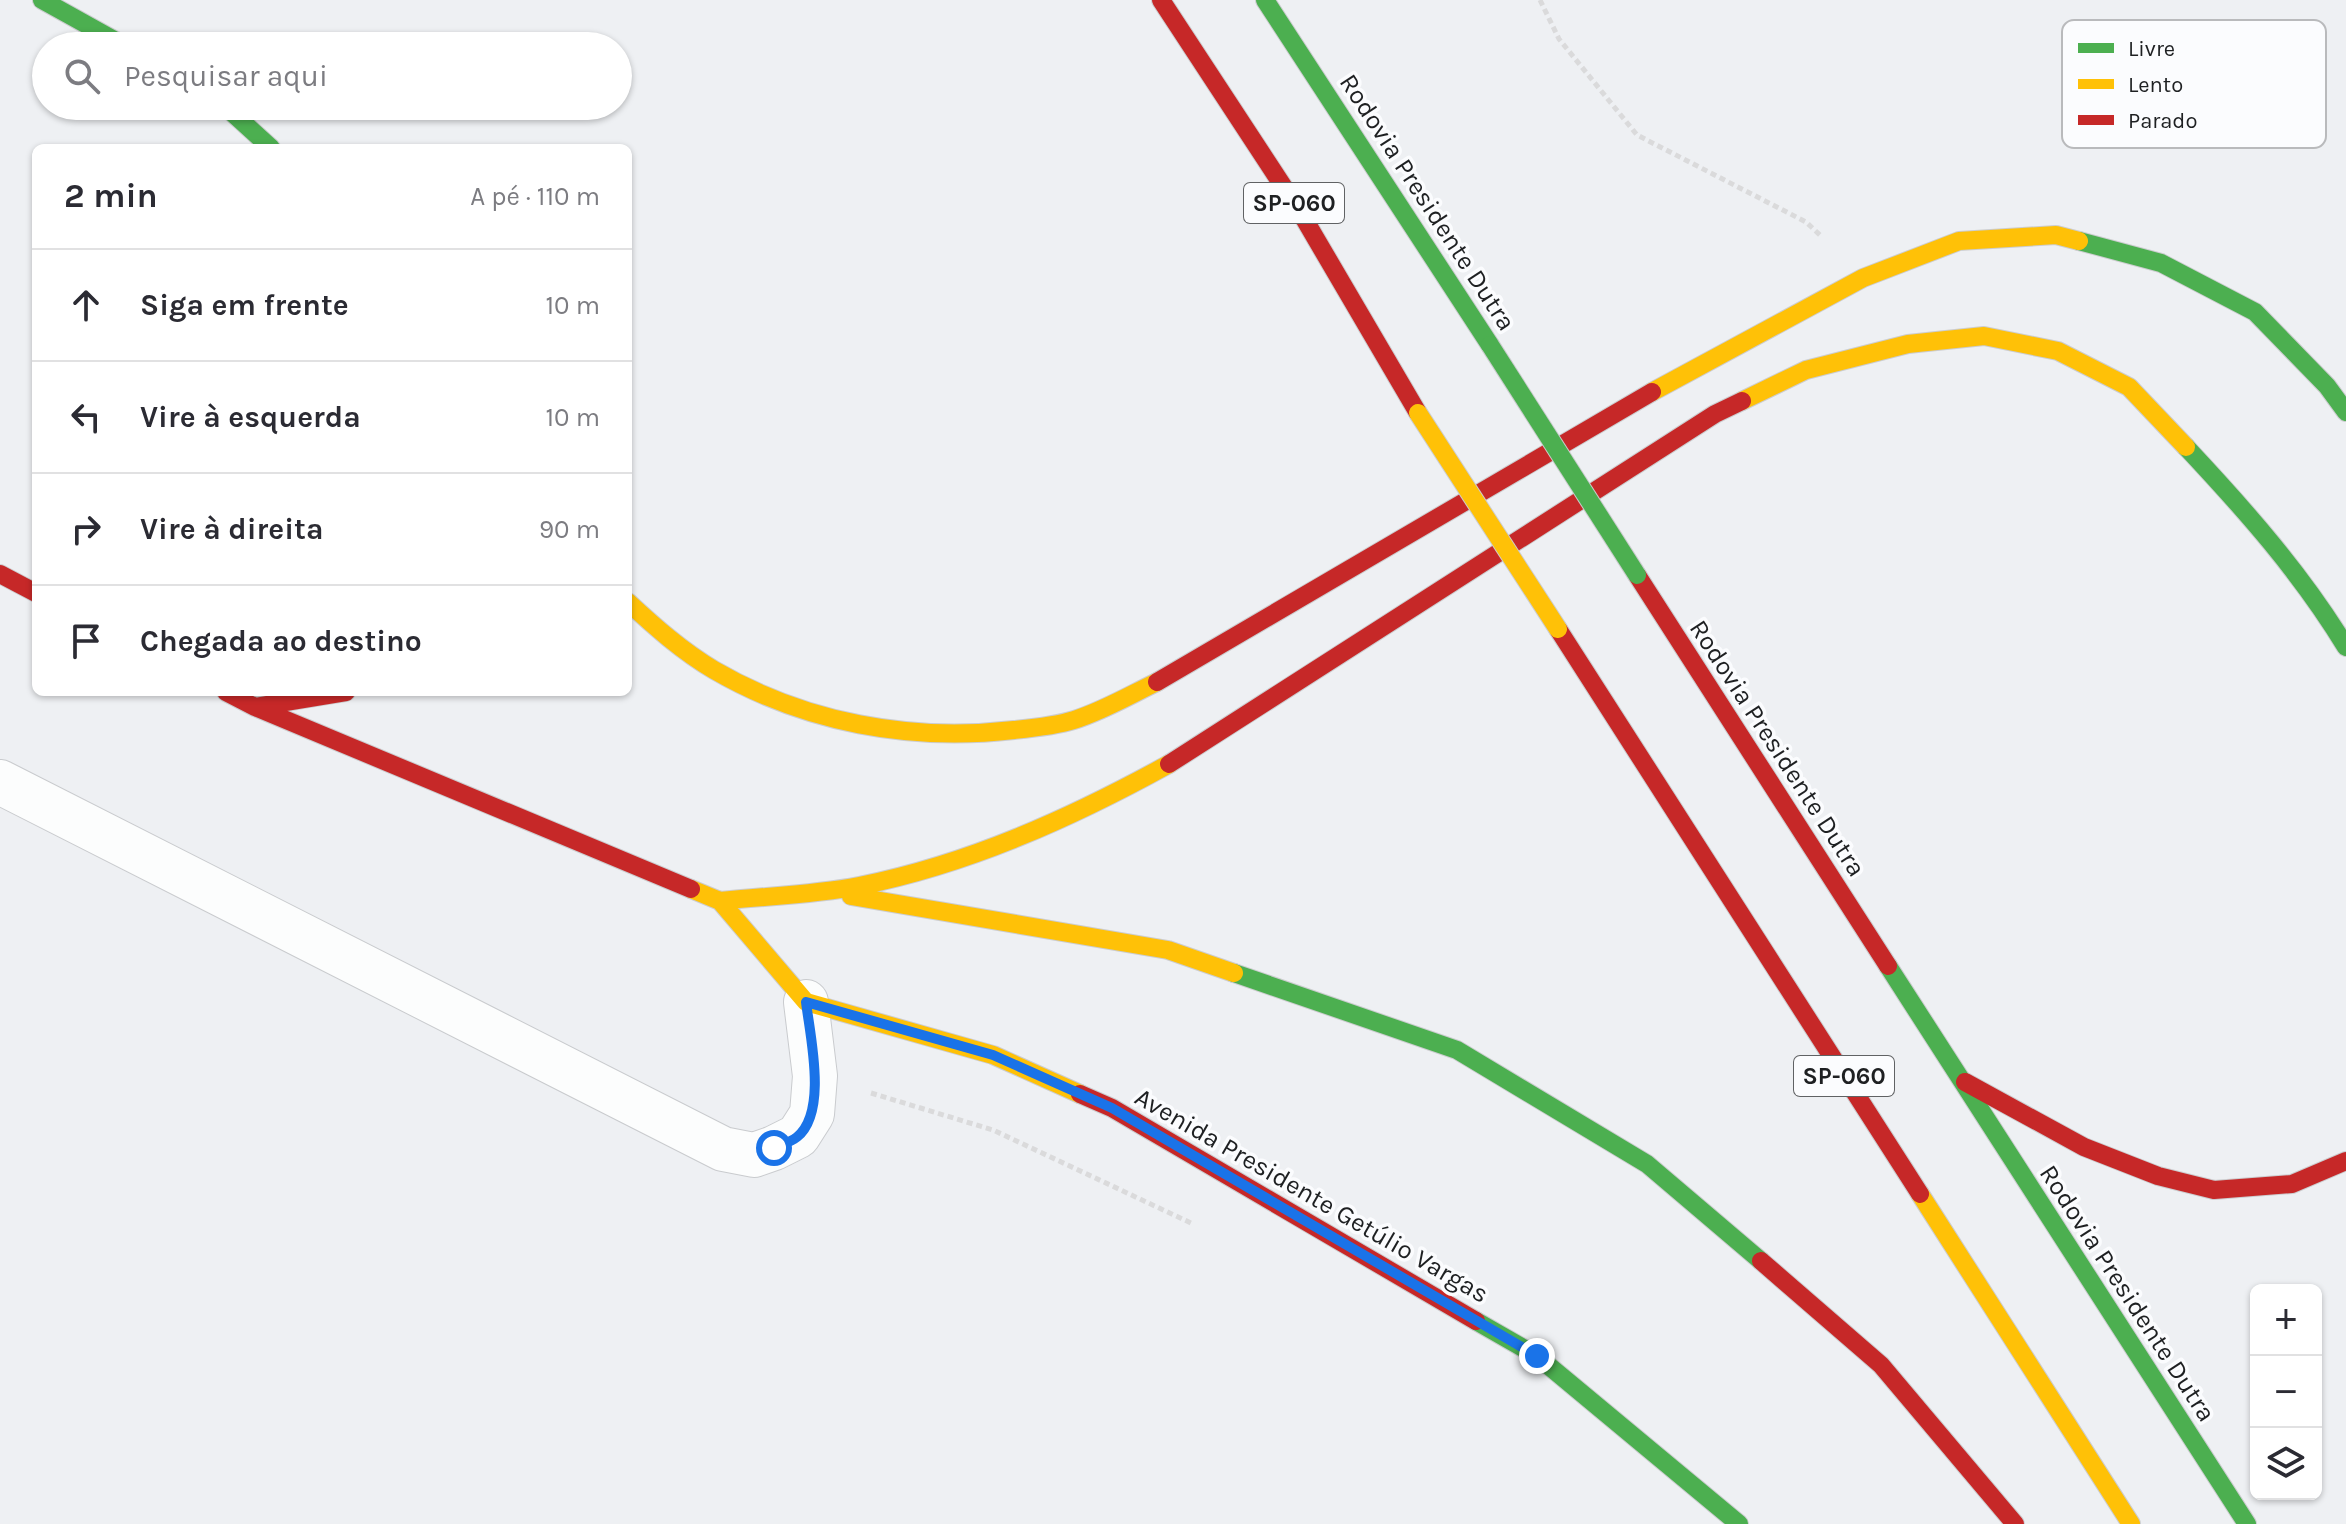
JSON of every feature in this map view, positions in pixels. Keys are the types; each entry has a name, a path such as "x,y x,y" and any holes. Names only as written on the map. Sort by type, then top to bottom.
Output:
{"main road":[{"path":"42,0 100,32"},
{"name":"SP-060","path":"1161,0 1302,215 1418,413 2131,1524"},
{"name":"Rodovia Presidente Dutra","path":"1265,0 2247,1524"},
{"path":"240,120 267,144"},
{"path":"632,606 648,623 709,668 769,697 844,722 922,735 978,735 1074,720 1158,682 1694,368 1863,278 1959,241 2056,235 2161,263 2255,312 2327,386 2346,412"},
{"path":"720,901 857,887 988,851 1116,795 1191,751 1715,414 1806,370 1908,344 1984,336 2058,351 2129,387 2252,517 2324,611 2346,647"},
{"path":"0,574 32,591"},
{"path":"234,696 720,901 806,1002"},
{"path":"255,707 322,696"},
{"path":"821,891 1168,950 1457,1050 1647,1164 1756,1256 1881,1365 2015,1524"},
{"name":"Avenida Presidente Getúlio Vargas","path":"806,1002 993,1055 1112,1108 1537,1356 1739,1524"},
{"path":"1959,1079 2084,1147 2158,1176 2214,1190 2292,1184 2346,1161"}],"street":[{"path":"0,782 723,1149 754,1155 798,1136 812,1114 815,1076 806,1002"}],"path":[{"path":"1540,0 1559,39 1637,135 1806,222 1863,278"},
{"path":"815,1076 993,1130 1204,1229"}],"traffic: fast":[{"path":"42,0 100,32"},
{"path":"1265,0 1490,345"},
{"path":"240,120 267,144"},
{"path":"2079,241 2161,263 2255,312 2327,386 2346,412"},
{"path":"1490,345 1637,575"},
{"path":"2186,447 2271,543 2346,647"},
{"path":"1888,966 2247,1524"},
{"path":"1234,973 1457,1050 1647,1164 1761,1261"},
{"path":"1476,1321 1537,1356 1739,1524"}],"traffic: slow":[{"path":"1652,392 1863,278 1959,241 2056,235 2079,241"},
{"path":"1742,401 1806,370 1908,344 1984,336 2058,351 2129,387 2186,447"},
{"path":"1418,413 1558,629"},
{"path":"632,605 691,655 749,688 822,715 898,730 975,733 1052,725 1095,712 1157,682"},
{"path":"720,901 842,889 940,865 1057,821 1169,764"},
{"path":"691,889 720,901 806,1002 993,1055 1080,1094"},
{"path":"851,896 1168,950 1234,973"},
{"path":"1920,1194 2131,1524"}],"traffic: jam":[{"path":"1161,0 1302,215 1418,413"},
{"path":"1157,682 1652,392"},
{"path":"1169,764 1715,414 1742,401"},
{"path":"0,574 32,591"},
{"path":"1637,575 1888,966"},
{"path":"1558,629 1920,1194"},
{"path":"234,696 691,889"},
{"path":"255,707 322,696"},
{"path":"1965,1082 2084,1147 2158,1176 2214,1190 2292,1184 2346,1161"},
{"path":"1080,1094 1112,1108 1476,1321"},
{"path":"1761,1261 1881,1365 2015,1524"}],"route":[{"path":"774,1148 798,1136 812,1114 815,1076 806,1002 993,1055 1112,1108 1537,1356"}]}
